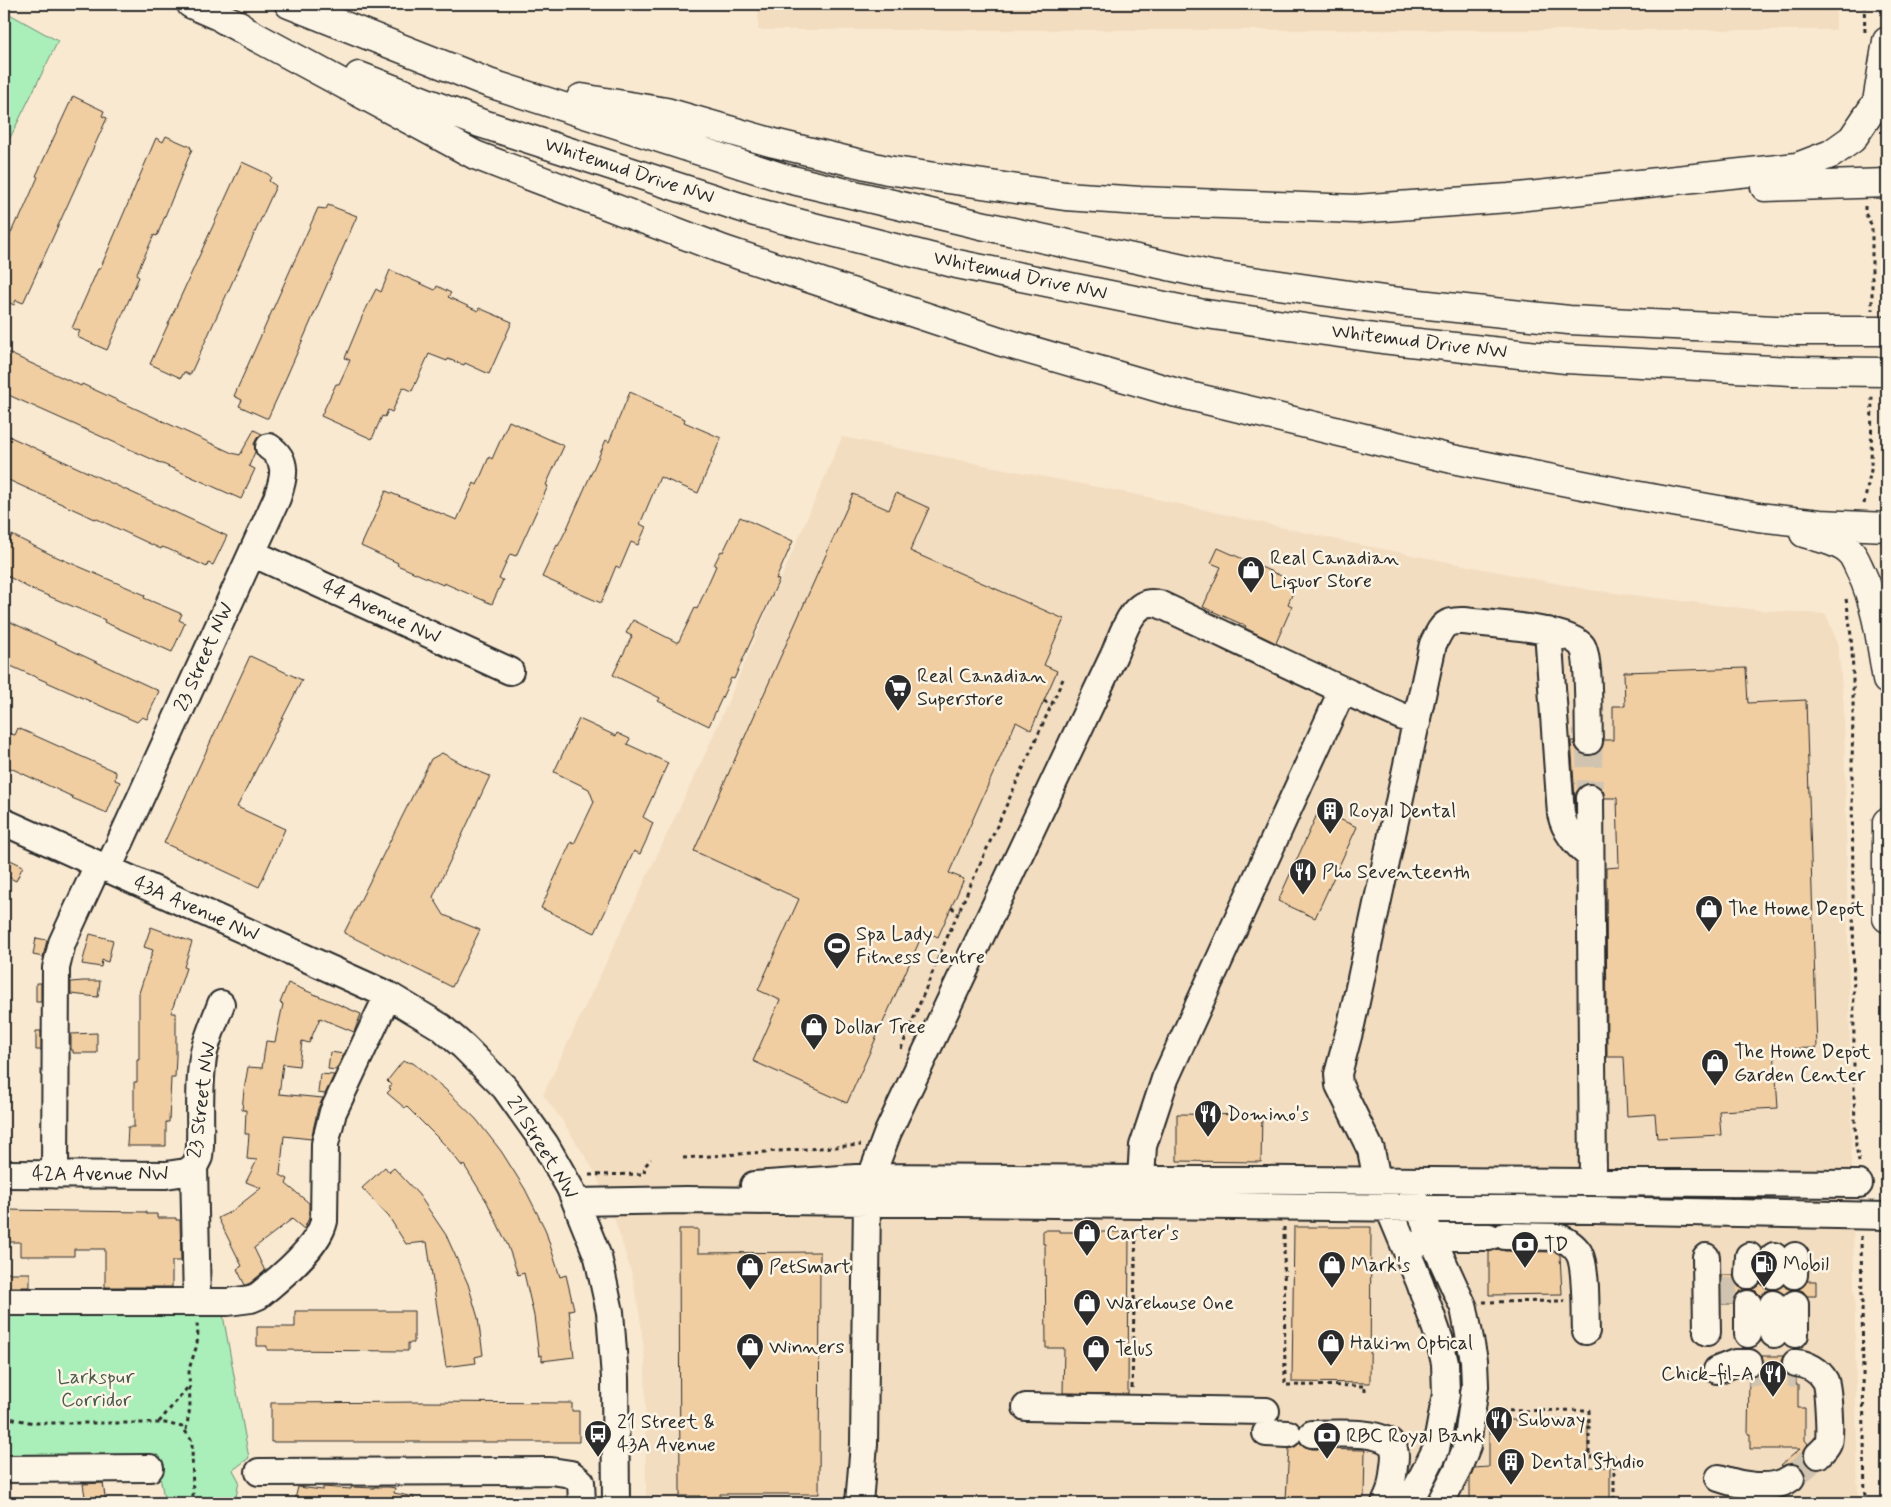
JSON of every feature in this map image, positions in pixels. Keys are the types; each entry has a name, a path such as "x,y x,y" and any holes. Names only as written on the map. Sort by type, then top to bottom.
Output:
{"main road":[{"name":"Whitemud Drive NW","path":"191,4 223,19 480,123 755,212 957,264 1199,312 1382,339 1566,359 1792,371 1887,372"},
{"name":"Whitemud Drive NW","path":"289,4 489,83 784,178 981,226 1210,275 1390,302 1569,320 1796,331 1887,331"},
{"path":"223,19 475,155 724,250 917,314 1177,393 1323,429 1517,472 1758,517 1820,524 1887,527"},
{"path":"489,83 666,112 774,143 887,170 1065,196 1356,210 1509,198 1797,167 1831,154 1852,139 1877,102 1887,41"},
{"path":"1509,198 1887,182"},
{"path":"1758,517 1838,544 1850,552 1870,592 1880,632 1887,680"},
{"path":"1887,822 1887,918"}],"street":[{"name":"23 Street NW","path":"54,1175 56,968 62,943 103,867 277,498 284,472 284,464 279,456 269,447"},
{"name":"44 Avenue NW","path":"252,553 510,671"},
{"path":"859,1503 864,1444 869,1190 888,1132 1130,618 1136,609 1148,604 1159,604 1282,660 1342,691 1417,723"},
{"path":"1409,1503 1436,1449 1446,1394 1445,1362 1439,1338 1420,1283 1377,1180 1371,1150 1339,1084 1338,1074 1351,1025 1433,644 1445,624 1452,620 1464,621 1560,634 1583,646 1586,661 1589,741"},
{"path":"1560,634 1561,814 1563,825 1574,842 1590,856"},
{"path":"1138,1212 1145,1141 1165,1079 1342,691"},
{"path":"1590,798 1593,1181"},
{"name":"43A Avenue NW","path":"4,822 388,995"},
{"path":"4,1302 228,1302 251,1300 258,1296 319,1236 324,1221 325,1144 333,1112 388,995"},
{"name":"21 Street NW","path":"388,995 441,1027 505,1088 579,1188 598,1257 610,1312 615,1378 616,1503"},
{"name":"23 Street NW","path":"196,1302 194,1167 199,1157 200,1146 204,1054 209,1035 222,1004"},
{"path":"1371,1150 1405,1180 1464,1308 1474,1360 1475,1386 1467,1446 1457,1471 1440,1503"},
{"name":"42A Avenue NW","path":"4,1174 166,1175 186,1172 194,1167"},
{"path":"579,1188 610,1200 1140,1178 1593,1181 1859,1173"},
{"path":"869,1190 1138,1212 1419,1208 1887,1216"},
{"path":"1406,1250 1432,1239 1497,1237 1557,1237 1563,1239 1575,1248 1582,1262 1586,1331"},
{"path":"1749,1333 1754,1264"},
{"path":"1749,1333 1760,1304 1749,1333"},
{"path":"1717,1370 1735,1362 1749,1368"},
{"path":"1796,1369 1808,1365 1822,1376 1826,1384 1829,1436 1826,1448 1815,1451"},
{"path":"1026,1407 1377,1437 1387,1440 1395,1454 1394,1475 1385,1503"},
{"path":"4,1469 150,1468"},
{"path":"258,1472 551,1471 571,1474 580,1482 582,1503"},
{"path":"1718,1478 1735,1474 1788,1474"}],"path":[{"path":"1865,205 1865,213 1872,226 1872,302"},
{"path":"1863,510 1871,470 1872,406"},
{"path":"1844,591 1852,639 1854,680 1852,774 1854,1096 1859,1173"},
{"path":"899,1052 945,942 1063,678"},
{"path":"1044,701 1052,705"},
{"path":"951,908 960,911"},
{"path":"683,1158 861,1145"},
{"path":"579,1188 644,1174 645,1166 651,1159"},
{"path":"1132,1393 1138,1212"},
{"path":"1284,1219 1285,1385 1365,1386 1365,1395"},
{"path":"1860,1236 1864,1502"},
{"path":"1478,1302 1566,1301"},
{"path":"186,1431 190,1408 189,1369 198,1337 196,1302"},
{"path":"159,1422 188,1387"},
{"path":"1491,1411 1589,1410 1589,1457 1614,1456 1614,1503"},
{"path":"4,1417 34,1423 159,1422 175,1424 186,1431 192,1444 193,1503"}],"shaded area":[{"path":"758,4 1836,4 1836,30 758,30"},
{"path":"842,437 1143,496 1352,543 1590,590 1759,610 1826,614 1838,644 1844,708 1858,1503 646,1503 645,1360 640,1317 632,1275 613,1214 594,1171 562,1120 543,1095 707,750"}],"green space":[{"path":"4,11 58,41 4,150"},
{"name":"Larkspur Corridor","path":"4,1314 223,1315 249,1458 233,1470 239,1481 235,1503 165,1503 156,1456 4,1462"}],"building":[{"path":"73,96 104,111 102,116 107,118 23,303 16,300 14,305 4,300 4,249 17,219 19,220 38,177 36,176"},
{"path":"166,136 192,149 157,236 154,235 136,275 139,277 107,350 77,337 80,331 72,328 98,269 100,269 156,138 163,142"},
{"path":"242,162 268,174 271,177 269,181 276,186 190,375 184,372 181,378 150,364"},
{"path":"328,205 357,216 279,394 268,418 266,418 239,406 242,400 234,396 318,208 326,209"},
{"path":"390,270 435,290 437,286 451,293 448,297 478,311 479,308 512,322 489,374 465,363 464,365 448,359 447,361 429,354 412,391 403,387 392,412 388,410 385,417 382,416 372,439 321,416 350,360 345,358 362,317 376,289 381,292"},
{"path":"4,351 81,386 82,384 232,453 240,455 254,430 262,434 254,444 255,452 249,466 255,469 241,499 4,393"},
{"path":"630,392 654,403 653,405 685,419 684,422 721,438 698,493 660,477 640,524 646,527 638,545 631,542 620,568 616,566 601,603 542,577 568,526 606,440 609,442"},
{"path":"509,421 564,446 516,556 510,554 499,579 503,580 492,604 397,565 398,563 361,546 386,491 457,520 474,483 477,485 489,457 492,459"},
{"path":"4,434 227,536 213,565 208,563 207,567 168,549 162,547 161,549 4,478"},
{"name":"Real Canadian Superstore","path":"896,493 929,508 910,551 1064,619 1044,665 1057,671 1031,730 1016,722 949,873 964,879 938,937 924,931 847,1103 753,1061 780,1000 758,990 799,899 694,851 853,494 889,510"},
{"path":"740,517 793,541 776,579 779,580 734,679 731,678 709,726 658,701 660,698 613,675 632,636 626,633 633,620 678,643 695,608 697,609 716,566 714,565 721,551 723,552"},
{"path":"12,535 50,554 145,595 144,598 182,614 179,620 185,623 172,652 104,622 105,620 27,587 4,574 4,540 9,542"},
{"name":"Real Canadian Liquor Store","path":"1218,548 1297,583 1288,604 1292,606 1276,643 1245,628 1246,626 1203,607 1221,567 1211,563"},
{"path":"4,619 159,691 147,719 142,717 137,722 4,663"},
{"path":"250,656 302,680 237,807 285,829 259,887 164,843"},
{"name":"The Home Depot","path":"1746,668 1748,703 1806,700 1817,1048 1774,1049 1778,1108 1719,1111 1721,1135 1657,1138 1655,1114 1627,1116 1624,1057 1607,1057 1606,868 1619,867 1617,798 1605,798 1603,790 1597,785 1590,783 1582,785 1577,791 1575,798 1571,741 1574,741 1576,748 1582,754 1589,756 1597,753 1602,748 1604,740 1613,740 1613,706 1625,706 1624,672"},
{"path":"579,719 616,736 617,733 630,739 627,744 668,763 643,817 653,823 646,841 640,854 634,851 595,933 541,908 571,842 574,844 594,802 589,789 554,772"},
{"path":"18,728 116,772 115,780 120,782 107,813 4,765 4,732 15,735"},
{"path":"442,753 490,776 433,897 444,915 480,930 452,987 344,933 431,759"},
{"path":"1319,810 1357,827 1315,918 1278,901"},
{"path":"4,857 23,866 16,881 4,875"},
{"path":"151,927 192,942 184,967 186,968 171,1013 176,1013 176,1056 175,1078 171,1078 169,1122 166,1122 166,1146 127,1146 128,1127 134,1127 134,1082 137,1082 137,1060 139,1060 139,993 153,950 144,947"},
{"path":"90,934 113,940 108,962 102,960 101,967 82,964"},
{"path":"36,938 47,940 43,957 33,955"},
{"path":"100,981 98,997 71,994 71,982"},
{"path":"36,983 41,983 41,1002 36,1002"},
{"path":"288,983 361,1014 354,1032 320,1018 309,1043 302,1041 299,1066 283,1064 279,1094 323,1098 318,1108 311,1139 284,1136 280,1175 288,1179 286,1184 309,1203 309,1218 304,1229 292,1219 254,1248 265,1271 245,1285 237,1269 242,1266 218,1218 232,1211 261,1188 246,1182 257,1160 247,1159 249,1134 245,1134 246,1110 242,1110 244,1090 248,1067 262,1068 266,1041 275,1042 283,1004 280,1003"},
{"path":"36,1031 41,1031 41,1050 36,1050"},
{"path":"97,1033 97,1053 73,1053 73,1050 71,1050 71,1034"},
{"path":"330,1052 344,1054 336,1070 328,1069"},
{"path":"403,1061 413,1063 445,1089 476,1119 501,1151 525,1189 545,1229 560,1277 566,1275 574,1309 569,1310 574,1357 542,1361 542,1355 539,1356 534,1316 524,1273 518,1275 508,1246 487,1202 464,1165 462,1166 446,1146 406,1106 405,1108 387,1093 391,1089 389,1088 391,1085 387,1081"},
{"path":"320,1074 334,1075 325,1094 318,1093"},
{"path":"1177,1114 1262,1115 1261,1162 1177,1161"},
{"path":"385,1167 389,1172 394,1168 419,1195 446,1235 468,1284 478,1318 483,1355 475,1357 476,1363 446,1367 427,1242 406,1244 389,1217 362,1188"},
{"path":"4,1210 146,1212 146,1214 157,1214 157,1218 176,1218 176,1220 180,1220 181,1261 172,1261 172,1287 105,1287 105,1249 74,1249 74,1256 20,1256 20,1242 4,1242"},
{"name":"Mark's","path":"1294,1227 1371,1227 1370,1383 1292,1382"},
{"path":"679,1229 698,1229 698,1253 820,1252 819,1494 720,1494 720,1503 700,1503 700,1496 680,1496"},
{"path":"1043,1230 1059,1230 1059,1232 1129,1232 1128,1394 1063,1393 1064,1348 1046,1348 1045,1244 1043,1244"},
{"name":"TD","path":"1498,1249 1505,1251 1555,1252 1560,1255 1562,1294 1489,1295 1489,1252"},
{"path":"4,1273 30,1273 30,1287 4,1287"},
{"path":"1721,1275 1733,1275 1739,1287 1746,1290 1740,1291 1735,1296 1733,1304 1722,1304"},
{"path":"1807,1281 1816,1281 1816,1296 1807,1296 1803,1291 1797,1289 1801,1288"},
{"path":"1761,1283 1764,1287 1771,1290 1761,1296 1756,1291 1750,1289 1755,1288"},
{"path":"1784,1285 1792,1290 1784,1294 1775,1289"},
{"path":"295,1311 414,1311 414,1343 408,1343 408,1351 267,1350 267,1346 257,1346 257,1327 295,1327"},
{"name":"Chick-fil-A","path":"1762,1356 1783,1356 1781,1361 1782,1369 1787,1375 1796,1378 1796,1384 1798,1384 1798,1408 1805,1408 1805,1440 1808,1444 1804,1450 1803,1458 1811,1468 1805,1473 1798,1465 1791,1463 1781,1465 1800,1449 1750,1449 1750,1434 1748,1434 1749,1378 1756,1376 1762,1371 1764,1363"},
{"path":"271,1403 572,1403 572,1411 579,1411 579,1442 271,1442"},
{"path":"1489,1420 1588,1420 1588,1467 1610,1467 1610,1503 1470,1503 1470,1478 1474,1468 1489,1467"},
{"name":"RBC Royal Bank","path":"1300,1443 1312,1449 1365,1450 1364,1498 1286,1499 1289,1449"},
{"path":"103,1483 106,1503 86,1503 83,1484"},
{"path":"298,1487 323,1490 323,1487 351,1489 351,1487 389,1487 395,1488 394,1493 414,1497 413,1503 294,1503"}],"tunnel":[{"path":"1589,741 1590,798"},
{"path":"1723,1304 1724,1275"},
{"path":"1749,1373 1796,1374"},
{"path":"1791,1478 1818,1455"}],"place":[{"name":"Real Canadian Liquor Store","path":"1251,594"},
{"name":"Real Canadian Superstore","path":"898,712"},
{"name":"Royal Dental","path":"1330,835"},
{"name":"Pho Seventeenth","path":"1303,896"},
{"name":"The Home Depot","path":"1709,933"},
{"name":"Spa Lady Fitness Centre","path":"837,970"},
{"name":"Dollar Tree","path":"814,1051"},
{"name":"The Home Depot Garden Center","path":"1715,1087"},
{"name":"Domino's","path":"1208,1138"},
{"name":"Carter's","path":"1087,1257"},
{"name":"TD","path":"1525,1269"},
{"name":"Mobil","path":"1764,1288"},
{"name":"Mark's","path":"1332,1289"},
{"name":"PetSmart","path":"750,1291"},
{"name":"Warehouse One","path":"1087,1327"},
{"name":"Hakim Optical","path":"1331,1367"},
{"name":"Winners","path":"750,1371"},
{"name":"Telus","path":"1096,1373"},
{"name":"Chick-fil-A","path":"1773,1398"},
{"name":"Subway","path":"1499,1444"},
{"name":"21 Street & 43A Avenue","path":"598,1458"},
{"name":"RBC Royal Bank","path":"1327,1460"},
{"name":"Dental Studio","path":"1511,1486"}]}
